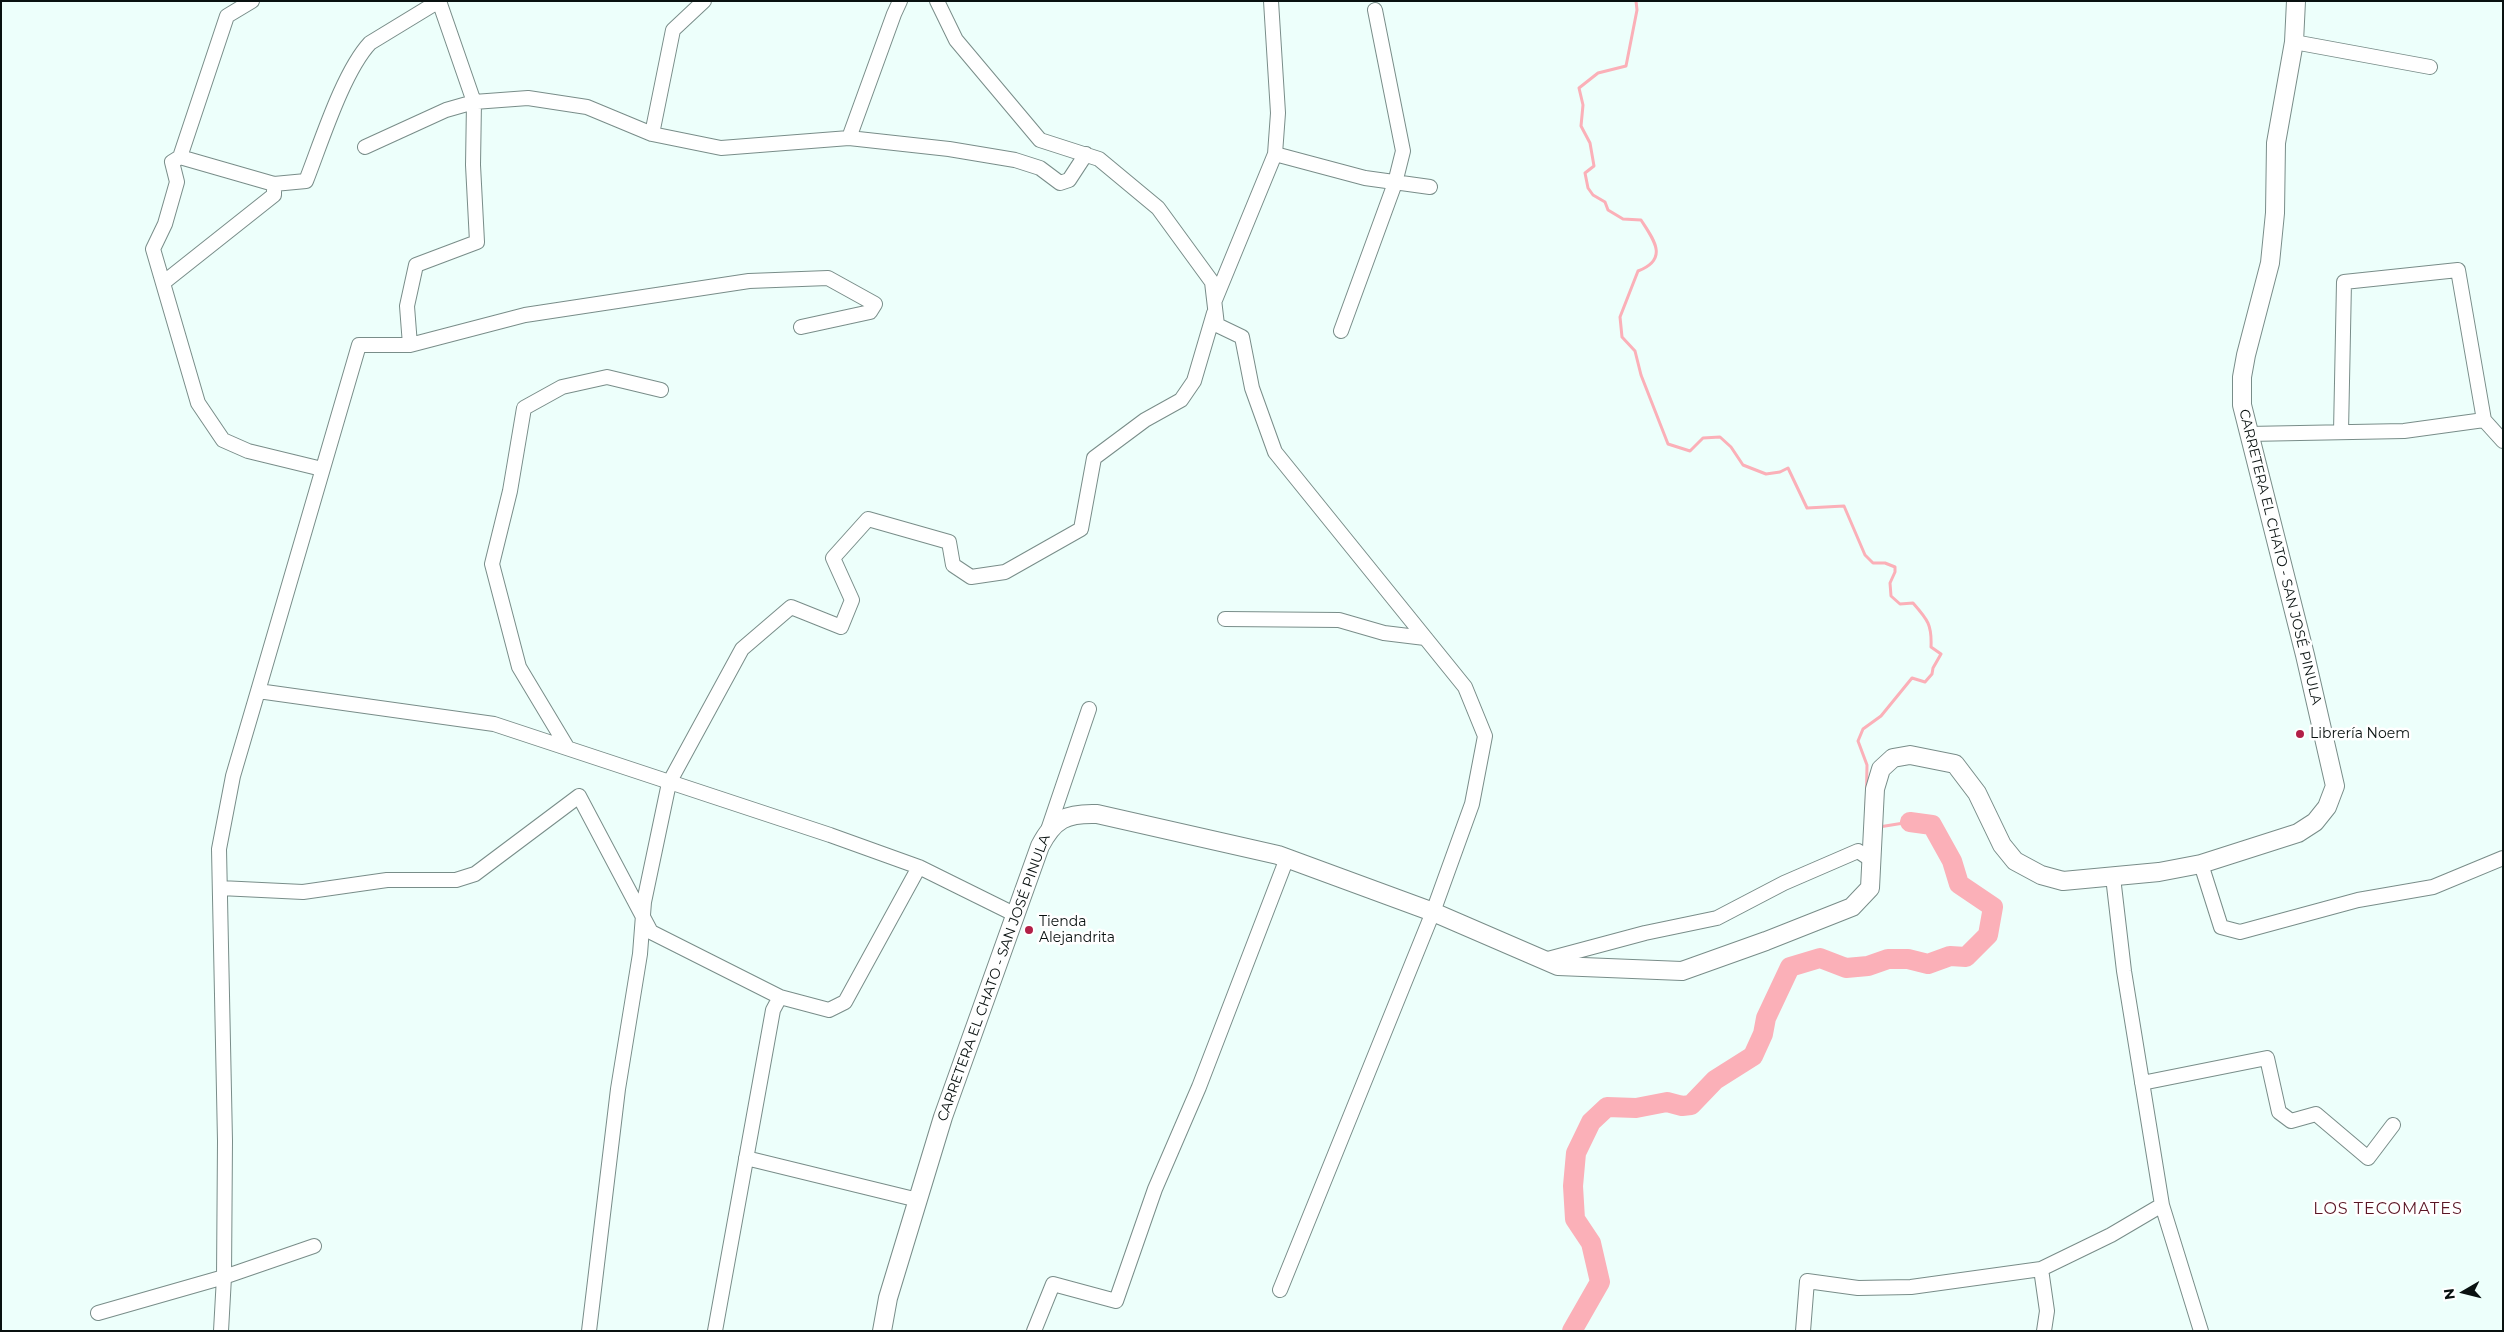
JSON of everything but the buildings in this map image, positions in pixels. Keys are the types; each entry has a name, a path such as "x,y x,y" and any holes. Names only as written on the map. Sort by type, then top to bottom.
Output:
{"main road":[{"name":"CARRETERA EL CHATO - SAN JOSÉ PINULA","path":"882,1331 888,1298 944,1117 1040,846 1049,827 1069,816 1082,813 1097,814 1287,858 1433,912 1558,966 1682,971 1766,941 1852,906 1870,888 1875,789 1881,769 1893,758 1910,755 1955,764 1977,792 2002,845 2015,861 2041,875 2063,881 2159,872 2201,864 2298,833 2314,822 2327,807 2334,786 2305,655 2242,406 2242,377 2270,263 2275,213 2276,143 2294,42 2296,1"}],"street":[{"path":"252,1 227,16 180,157 172,162 176,182 166,224 153,249 198,403 224,440 248,451 322,469"},
{"path":"180,157 274,184 306,181 340,94 363,50 370,43 439,1 474,102 473,165 478,242 416,265 406,306 410,345"},
{"path":"652,134 673,30 704,1"},
{"path":"849,138 900,1"},
{"path":"937,1 956,40 1040,140 1099,158 1158,208 1212,282 1217,325 1242,337 1252,388 1276,452 1465,687 1485,736 1472,804 1433,912 1280,1290"},
{"path":"589,1331 618,1089 640,954 644,902 669,783 742,649 791,607 841,627 852,600 833,558 868,519 949,542 954,565 971,577 1005,572 1081,529 1094,458 1145,420 1181,400 1194,381 1215,307 1275,154 1278,113 1271,1"},
{"path":"1341,332 1395,183 1403,151 1375,10"},
{"path":"2294,42 2430,67"},
{"path":"364,147 446,110 474,102 528,98 587,107 652,134 721,148 849,138 949,149 1015,160 1040,168 1060,183 1069,180 1086,154"},
{"path":"1275,154 1366,178 1430,187"},
{"path":"163,283 274,195 274,184"},
{"path":"2341,432 2344,282 2458,270 2484,420 2503,441"},
{"path":"221,1331 224,1277 225,1141 218,849 233,776 359,344 410,345 525,315 749,281 828,278 875,304 870,312 801,328"},
{"path":"566,748 519,666 492,564 510,491 524,408 562,387 607,377 661,390"},
{"path":"2248,434 2404,431 2484,420"},
{"path":"1225,619 1339,620 1384,634 1425,638"},
{"path":"258,691 494,724 650,775 669,783 830,834 919,867 1016,915"},
{"path":"1049,827 1089,709"},
{"path":"220,888 304,892 387,880 456,880 475,874 580,796 642,919 651,932 780,997 806,1006 829,1010 845,1002 919,867"},
{"path":"1544,960 1645,933 1717,918 1784,883 1858,851 1873,854"},
{"path":"1034,1331 1053,1284 1116,1301 1155,1189 1199,1087 1287,858"},
{"path":"2201,864 2221,926 2240,932 2358,900 2433,887 2503,858"},
{"path":"2113,877 2124,971 2162,1205 2201,1331"},
{"path":"715,1331 773,1010 780,997"},
{"path":"2142,1084 2267,1058 2279,1112 2291,1121 2316,1114 2368,1158 2393,1125"},
{"path":"746,1158 918,1200"},
{"path":"1803,1331 1807,1281 1858,1288 1911,1287 2041,1269 2111,1236 2162,1205"},
{"path":"98,1314 224,1277 314,1246"},
{"path":"2041,1269 2047,1311 2044,1331"}],"waterway":[{"path":"1636,1 1637,10 1626,66 1598,73 1579,88 1583,105 1581,126 1590,143 1594,166 1585,173 1588,188 1593,195 1605,202 1608,210 1623,219 1641,220 1656,248 1656,255 1653,261 1638,271 1620,317 1622,337 1635,351 1641,375 1668,444 1690,451 1703,438 1720,437 1731,447 1743,465 1766,474 1780,472 1788,468 1807,508 1844,506 1865,555 1873,563 1885,563 1895,567 1890,583 1891,596 1900,604 1913,603 1928,623 1931,633 1931,647 1941,654 1933,668 1932,674 1925,682 1912,678 1881,716 1863,729 1858,741 1867,765 1866,818"},
{"path":"1879,827 1910,822"},
{"path":"1572,1331 1600,1282 1591,1243 1575,1219 1573,1186 1576,1153 1591,1122 1607,1107 1636,1108 1667,1102 1682,1106 1691,1105 1715,1080 1753,1056 1763,1034 1766,1018 1790,967 1820,958 1846,968 1868,966 1888,959 1908,959 1928,964 1950,956 1966,957 1988,935 1993,907 1959,884 1952,861 1932,825 1910,822"}],"place":[{"name":"Librería Noem","path":"2300,734"},
{"name":"Tienda Alejandrita","path":"1029,930"}],"district":[{"name":"LOS TECOMATES","path":"2388,1209"}]}
